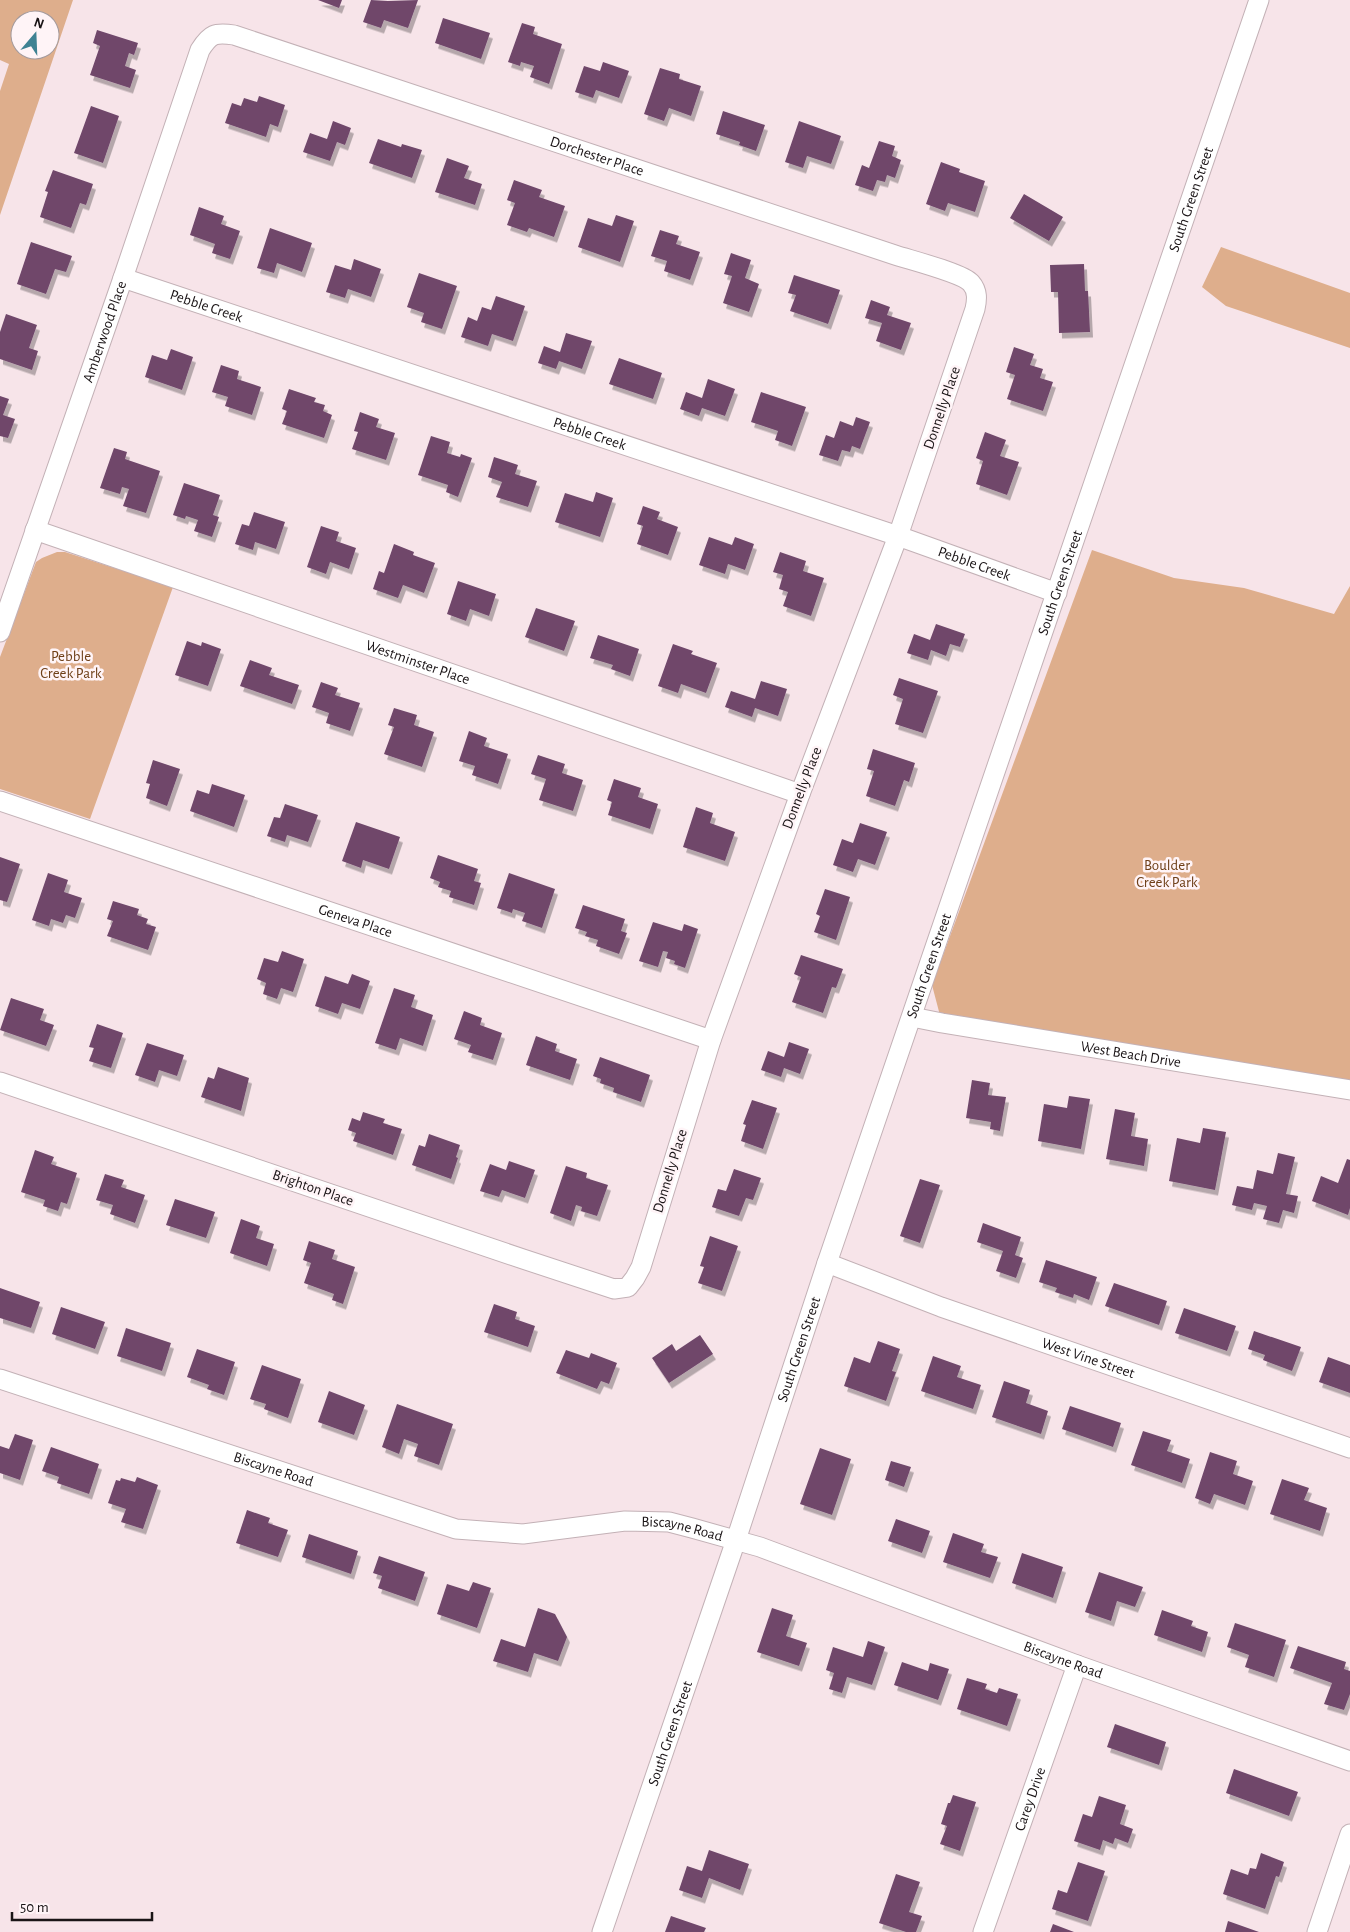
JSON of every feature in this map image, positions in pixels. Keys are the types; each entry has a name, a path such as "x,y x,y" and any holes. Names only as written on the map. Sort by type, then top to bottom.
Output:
{"street":[{"name":"South Green Street","path":"602,1932 736,1540 827,1263 1259,0"},
{"name":"Dorchester Place","path":"213,35 221,33 234,35 895,254 959,276 971,282 976,290"},
{"name":"Amberwood Place","path":"0,632 200,50 213,35"},
{"name":"Pebble Creek","path":"123,278 898,536 1057,593"},
{"name":"Donnelly Place","path":"628,1287 636,1278 641,1267 711,1040 800,794 898,536 975,309 977,300 976,290"},
{"name":"Westminster Place","path":"35,530 800,794"},
{"name":"Geneva Place","path":"0,801 711,1040"},
{"name":"West Beach Drive","path":"912,1017 1350,1090"},
{"name":"Brighton Place","path":"0,1082 614,1289 628,1287"},
{"name":"West Vine Street","path":"827,1263 941,1307 1350,1448"},
{"name":"Biscayne Road","path":"0,1379 456,1529 523,1534 626,1521 670,1522 736,1540 760,1547 1077,1666 1350,1761"},
{"name":"Carey Drive","path":"983,1932 1077,1666"},
{"path":"1317,1932 1350,1834"}],"green space":[{"path":"0,0 73,0 60,38 60,10 10,10 10,60 53,60 0,215 0,91 9,64 0,60"},
{"path":"1221,247 1350,293 1350,348 1226,306 1202,287"},
{"name":"Boulder Creek Park","path":"1092,550 1174,578 1244,588 1334,614 1350,586 1350,1090 942,1023 932,985"},
{"name":"Pebble Creek Park","path":"57,552 65,552 173,587 90,819 0,789 0,657 36,562"}],"building":[{"path":"318,0 342,0 339,8"},
{"path":"371,0 418,0 408,28 384,20 381,28 363,22"},
{"path":"443,18 490,33 481,59 435,43"},
{"path":"522,23 535,27 533,34 562,44 549,84 530,77 534,66 521,62 520,66 508,62"},
{"path":"97,30 138,43 134,55 129,53 125,66 136,70 130,88 90,75 100,46 93,43"},
{"path":"603,62 629,71 619,98 596,90 593,98 575,92 584,66 600,71"},
{"path":"660,68 680,74 679,79 701,86 691,116 669,108 664,121 644,114"},
{"path":"259,96 285,105 278,127 270,124 266,137 225,123 232,103 241,106 244,98 257,102"},
{"path":"91,106 119,116 103,163 74,153"},
{"path":"723,111 765,125 756,151 739,145 740,142 716,134"},
{"path":"333,121 351,128 345,145 337,142 330,161 303,152 310,133 327,139"},
{"path":"799,121 841,136 831,164 807,156 803,168 785,162"},
{"path":"378,139 401,147 402,144 422,150 412,178 369,163"},
{"path":"879,141 895,146 892,156 901,160 895,178 887,175 885,182 877,180 873,191 855,185 862,165 869,168"},
{"path":"447,158 469,166 464,178 482,184 475,205 435,192"},
{"path":"941,162 960,169 959,172 985,181 975,212 948,203 945,211 926,204"},
{"path":"53,170 93,184 86,205 80,203 71,228 40,217 48,192 45,191"},
{"path":"514,180 542,190 539,197 565,206 554,237 529,228 527,232 507,225 515,203 507,200"},
{"path":"1024,194 1063,217 1049,241 1010,218"},
{"path":"199,207 224,216 221,224 240,231 230,259 212,253 215,244 190,235"},
{"path":"616,215 634,221 620,262 578,247 588,218 612,226"},
{"path":"270,228 312,243 302,272 277,263 274,273 257,268"},
{"path":"660,230 679,236 676,244 700,252 690,280 664,271 667,261 651,256"},
{"path":"31,242 72,256 66,272 55,269 46,294 17,284"},
{"path":"731,253 751,260 745,278 759,284 749,312 723,303 732,276 724,274"},
{"path":"354,259 381,269 371,297 348,289 345,298 326,292 335,265 351,270"},
{"path":"1084,264 1085,291 1088,291 1090,332 1059,333 1058,292 1051,292 1050,265"},
{"path":"419,273 457,286 442,329 421,322 424,313 407,307"},
{"path":"794,275 840,290 828,324 790,311 796,295 788,293"},
{"path":"496,296 525,306 513,341 492,334 488,346 461,337 468,317 477,321 482,307 491,310"},
{"path":"871,300 890,307 887,315 911,323 901,350 876,341 882,323 865,318"},
{"path":"6,314 37,325 29,348 38,351 32,370 0,359 0,332"},
{"path":"566,333 592,341 582,369 559,361 556,369 538,363 544,346 560,352"},
{"path":"1014,347 1034,354 1030,365 1043,369 1040,378 1053,382 1043,411 1007,399 1015,375 1006,372"},
{"path":"171,349 193,357 182,390 145,377 152,355 167,360"},
{"path":"619,358 662,373 653,399 609,384"},
{"path":"221,365 239,371 237,379 261,387 252,415 225,406 228,397 212,392"},
{"path":"708,379 735,389 725,416 702,408 699,416 680,409 686,392 702,398"},
{"path":"289,389 316,398 314,402 325,405 323,411 332,415 324,438 282,424 287,411 282,409"},
{"path":"761,392 806,407 792,446 775,440 778,431 751,422"},
{"path":"0,396 9,399 3,415 15,419 8,438 0,436"},
{"path":"360,412 379,419 376,427 395,433 386,460 352,449 358,432 354,431"},
{"path":"856,417 870,422 860,449 852,446 850,452 842,450 838,461 819,455 826,435 834,438 840,421 853,426"},
{"path":"985,432 1006,440 1000,456 1019,462 1007,495 976,484 983,461 976,458"},
{"path":"431,436 450,442 447,453 460,457 461,454 472,458 458,497 446,492 448,485 418,475"},
{"path":"114,448 127,452 125,459 160,471 146,513 123,506 129,489 122,487 120,494 100,488"},
{"path":"494,457 518,465 515,474 537,481 528,507 496,497 502,482 488,477"},
{"path":"184,483 220,495 213,515 219,517 212,537 194,531 198,520 186,516 185,519 173,515"},
{"path":"596,492 613,498 600,537 555,522 565,493 593,502"},
{"path":"643,506 660,512 657,519 678,527 668,555 637,544 643,526 637,524"},
{"path":"254,512 285,522 276,549 255,542 253,550 235,544 242,524 249,526"},
{"path":"321,526 339,532 336,541 356,548 349,569 330,562 326,574 307,567"},
{"path":"709,537 732,545 735,537 754,544 745,570 728,564 725,574 699,565"},
{"path":"394,544 414,552 413,555 435,563 424,593 403,585 398,598 373,589 379,571 384,573"},
{"path":"780,552 806,561 803,571 824,578 811,616 783,606 788,592 779,589 783,575 773,572"},
{"path":"458,581 496,594 489,616 470,609 466,621 447,614"},
{"path":"536,608 575,621 564,651 525,637"},
{"path":"936,624 965,634 960,647 950,644 946,656 931,650 928,660 907,653 914,634 930,640"},
{"path":"598,635 639,649 630,676 611,669 613,665 590,658"},
{"path":"187,641 201,646 202,642 221,649 208,686 175,675"},
{"path":"673,644 693,651 691,654 717,663 706,693 681,684 678,693 658,686"},
{"path":"250,660 272,668 269,675 299,685 292,704 240,686"},
{"path":"899,678 938,691 923,733 895,724 903,699 893,695"},
{"path":"761,681 787,689 778,716 755,708 752,717 725,707 731,691 755,699"},
{"path":"321,682 338,688 335,695 360,703 350,731 326,723 329,713 312,707"},
{"path":"394,708 417,715 414,725 434,732 422,767 384,754 394,727 388,725"},
{"path":"469,731 487,738 484,746 508,754 498,784 472,775 475,766 459,761"},
{"path":"873,749 915,763 909,782 904,780 895,806 866,796 874,771 867,769"},
{"path":"538,755 565,764 562,773 583,780 573,811 539,800 546,779 531,774"},
{"path":"153,760 180,769 167,806 146,798 150,784 146,783"},
{"path":"614,779 641,788 638,797 658,804 650,829 608,815 612,802 607,800"},
{"path":"212,784 245,795 234,827 190,811 197,790 209,794"},
{"path":"285,804 318,815 308,842 287,835 285,842 267,836 274,817 280,818"},
{"path":"696,807 713,813 710,823 735,832 725,861 683,847"},
{"path":"356,822 400,837 389,869 363,860 361,868 342,861"},
{"path":"860,823 887,832 875,865 858,859 853,872 833,865 842,839 853,843"},
{"path":"438,855 478,869 474,881 481,883 474,905 449,897 451,891 438,887 440,882 430,878"},
{"path":"0,857 20,864 7,902 0,900"},
{"path":"48,873 68,880 64,892 82,898 75,918 66,915 63,923 51,919 49,926 32,920"},
{"path":"509,873 555,889 542,928 522,921 525,913 513,909 512,913 497,908"},
{"path":"825,889 850,897 836,940 814,932 820,916 816,914"},
{"path":"113,901 139,909 137,915 148,919 146,924 156,927 148,950 107,936 113,921 107,919"},
{"path":"583,905 625,919 621,931 627,933 619,954 596,946 598,940 585,936 587,932 575,928"},
{"path":"653,922 682,931 684,924 698,929 685,968 674,964 675,961 666,958 668,952 663,951 658,967 639,961"},
{"path":"282,951 304,959 293,992 281,988 277,999 263,994 266,983 257,979 264,958 278,962"},
{"path":"801,955 843,969 836,988 832,987 823,1013 792,1002 801,977 794,974"},
{"path":"352,974 370,981 360,1009 342,1003 338,1014 315,1006 325,976 348,984"},
{"path":"394,988 415,995 411,1007 433,1015 423,1046 400,1038 396,1050 375,1043"},
{"path":"11,998 44,1009 40,1020 54,1025 46,1046 0,1030"},
{"path":"464,1011 482,1018 480,1025 502,1033 493,1060 468,1052 471,1045 454,1039"},
{"path":"97,1024 123,1033 111,1068 89,1061 94,1048 89,1047"},
{"path":"536,1036 557,1044 555,1051 577,1059 570,1080 526,1065"},
{"path":"789,1042 809,1049 800,1074 784,1068 781,1077 761,1070 768,1051 784,1057"},
{"path":"147,1043 184,1055 177,1076 159,1070 155,1082 135,1075"},
{"path":"600,1057 650,1075 641,1102 613,1092 614,1088 600,1083 601,1079 593,1076"},
{"path":"218,1067 249,1078 241,1111 201,1097 208,1077 214,1079"},
{"path":"972,1080 990,1083 988,1095 1006,1097 1000,1131 990,1129 991,1122 966,1118"},
{"path":"1069,1096 1090,1099 1081,1149 1038,1141 1044,1104 1067,1108"},
{"path":"752,1100 777,1108 763,1149 741,1141 746,1125 743,1124"},
{"path":"1115,1109 1135,1113 1131,1136 1148,1139 1144,1166 1106,1159"},
{"path":"363,1112 385,1119 383,1123 402,1129 393,1155 353,1141 356,1133 348,1130 352,1118 360,1121"},
{"path":"1203,1128 1226,1132 1215,1190 1169,1181 1177,1138 1200,1143"},
{"path":"429,1134 460,1145 451,1179 412,1165 419,1145 425,1147"},
{"path":"35,1150 54,1157 51,1164 77,1173 67,1204 61,1202 58,1211 43,1206 45,1200 21,1192"},
{"path":"1278,1153 1295,1157 1286,1194 1298,1196 1294,1213 1283,1210 1279,1223 1263,1219 1267,1206 1254,1203 1252,1210 1232,1205 1237,1186 1253,1189 1257,1170 1273,1174"},
{"path":"1347,1159 1350,1160 1350,1208 1348,1215 1312,1201 1321,1176 1338,1183"},
{"path":"509,1161 535,1170 525,1198 502,1190 499,1197 480,1191 490,1164 506,1170"},
{"path":"566,1166 587,1173 586,1178 608,1185 597,1216 581,1211 582,1207 576,1205 571,1221 550,1213"},
{"path":"734,1169 761,1178 753,1200 746,1198 739,1216 712,1207 718,1189 726,1191"},
{"path":"105,1174 124,1180 121,1187 145,1195 135,1223 110,1214 113,1205 96,1200"},
{"path":"920,1179 940,1185 920,1243 900,1236"},
{"path":"175,1199 215,1212 206,1238 166,1225"},
{"path":"241,1219 260,1226 256,1238 274,1244 267,1266 230,1253"},
{"path":"983,1223 1021,1237 1015,1255 1023,1258 1016,1278 996,1271 1003,1251 977,1242"},
{"path":"710,1236 738,1246 722,1291 698,1283 704,1267 700,1266"},
{"path":"309,1241 335,1250 332,1259 355,1267 343,1304 332,1300 334,1294 304,1283 311,1263 303,1260"},
{"path":"1046,1260 1097,1277 1089,1300 1074,1294 1073,1298 1055,1292 1057,1288 1039,1282"},
{"path":"1114,1283 1167,1301 1159,1325 1105,1306"},
{"path":"0,1288 40,1302 31,1328 0,1318"},
{"path":"494,1304 517,1312 515,1319 535,1326 528,1347 484,1332"},
{"path":"61,1307 105,1322 95,1349 52,1334"},
{"path":"1184,1308 1236,1326 1227,1351 1175,1333"},
{"path":"126,1328 171,1343 162,1371 117,1356"},
{"path":"1254,1331 1301,1347 1292,1371 1263,1360 1265,1355 1248,1349"},
{"path":"700,1335 713,1354 669,1383 652,1358 672,1344 676,1351"},
{"path":"878,1341 900,1349 892,1371 896,1372 886,1401 844,1386 854,1357 870,1363"},
{"path":"197,1349 235,1362 224,1395 207,1389 209,1385 187,1377"},
{"path":"566,1350 589,1358 591,1353 617,1363 609,1384 601,1381 597,1389 556,1373"},
{"path":"933,1356 961,1366 957,1377 981,1385 973,1409 921,1391"},
{"path":"1328,1357 1350,1365 1350,1393 1319,1382"},
{"path":"262,1365 301,1379 288,1418 264,1409 266,1404 250,1399"},
{"path":"1004,1381 1030,1390 1026,1403 1048,1411 1041,1434 992,1417"},
{"path":"329,1391 365,1405 354,1435 318,1422"},
{"path":"397,1404 453,1424 439,1465 414,1456 418,1444 404,1439 399,1454 382,1447"},
{"path":"1070,1406 1121,1423 1113,1447 1062,1429"},
{"path":"1143,1431 1171,1440 1167,1451 1190,1459 1182,1483 1131,1465"},
{"path":"15,1434 33,1440 20,1480 0,1473 0,1446 9,1449"},
{"path":"51,1447 99,1464 89,1494 57,1483 59,1477 42,1471"},
{"path":"820,1448 851,1459 832,1515 800,1504"},
{"path":"1210,1452 1237,1461 1233,1474 1253,1481 1245,1505 1214,1494 1210,1504 1195,1498"},
{"path":"891,1461 911,1467 904,1487 885,1480"},
{"path":"137,1477 158,1485 143,1529 121,1522 126,1509 108,1503 116,1480 120,1481 121,1478 135,1482"},
{"path":"1282,1479 1309,1488 1304,1500 1327,1508 1320,1531 1270,1514"},
{"path":"247,1510 270,1518 268,1523 288,1530 278,1557 236,1543"},
{"path":"896,1519 930,1531 922,1553 888,1541"},
{"path":"953,1533 984,1544 981,1552 998,1557 990,1578 943,1562"},
{"path":"309,1534 358,1551 351,1574 302,1557"},
{"path":"1022,1553 1063,1567 1053,1598 1012,1583"},
{"path":"379,1556 425,1572 415,1601 378,1588 382,1576 373,1573"},
{"path":"1099,1572 1143,1587 1135,1607 1117,1601 1111,1621 1085,1612"},
{"path":"473,1582 491,1588 477,1628 437,1614 447,1584 469,1591"},
{"path":"538,1608 555,1614 567,1637 558,1661 534,1653 528,1672 493,1661 501,1639 525,1647"},
{"path":"772,1608 793,1615 786,1636 807,1643 799,1666 757,1652"},
{"path":"1162,1610 1193,1621 1191,1626 1208,1632 1202,1652 1154,1635"},
{"path":"1235,1623 1286,1640 1274,1677 1245,1667 1249,1655 1227,1647"},
{"path":"868,1641 885,1647 872,1685 847,1677 842,1693 829,1689 834,1673 826,1670 833,1647 863,1657"},
{"path":"1298,1646 1346,1662 1344,1669 1350,1671 1350,1694 1344,1710 1324,1704 1332,1683 1290,1668"},
{"path":"902,1662 928,1671 930,1663 949,1669 938,1700 894,1685"},
{"path":"967,1678 987,1684 985,1689 997,1693 999,1688 1018,1694 1007,1726 957,1709"},
{"path":"1115,1724 1166,1742 1159,1765 1107,1747"},
{"path":"1234,1769 1298,1792 1289,1816 1226,1793"},
{"path":"953,1795 976,1802 960,1851 940,1844 947,1826 941,1824 948,1803 950,1803"},
{"path":"1099,1796 1126,1805 1120,1824 1133,1829 1128,1843 1115,1838 1113,1844 1103,1840 1100,1850 1074,1841 1083,1814 1092,1817"},
{"path":"709,1850 749,1864 740,1890 709,1878 702,1898 679,1890 687,1866 702,1871"},
{"path":"1261,1853 1284,1862 1279,1877 1276,1876 1265,1909 1223,1894 1231,1869 1248,1875 1250,1868 1256,1869"},
{"path":"1078,1862 1105,1871 1088,1921 1052,1909 1058,1890 1067,1893"},
{"path":"896,1874 920,1882 909,1912 922,1916 916,1932 906,1932 879,1923"},
{"path":"671,1916 706,1928 704,1932 665,1932"},
{"path":"1228,1921 1259,1932 1225,1932"},
{"path":"1053,1924 1074,1932 1050,1932"}]}
